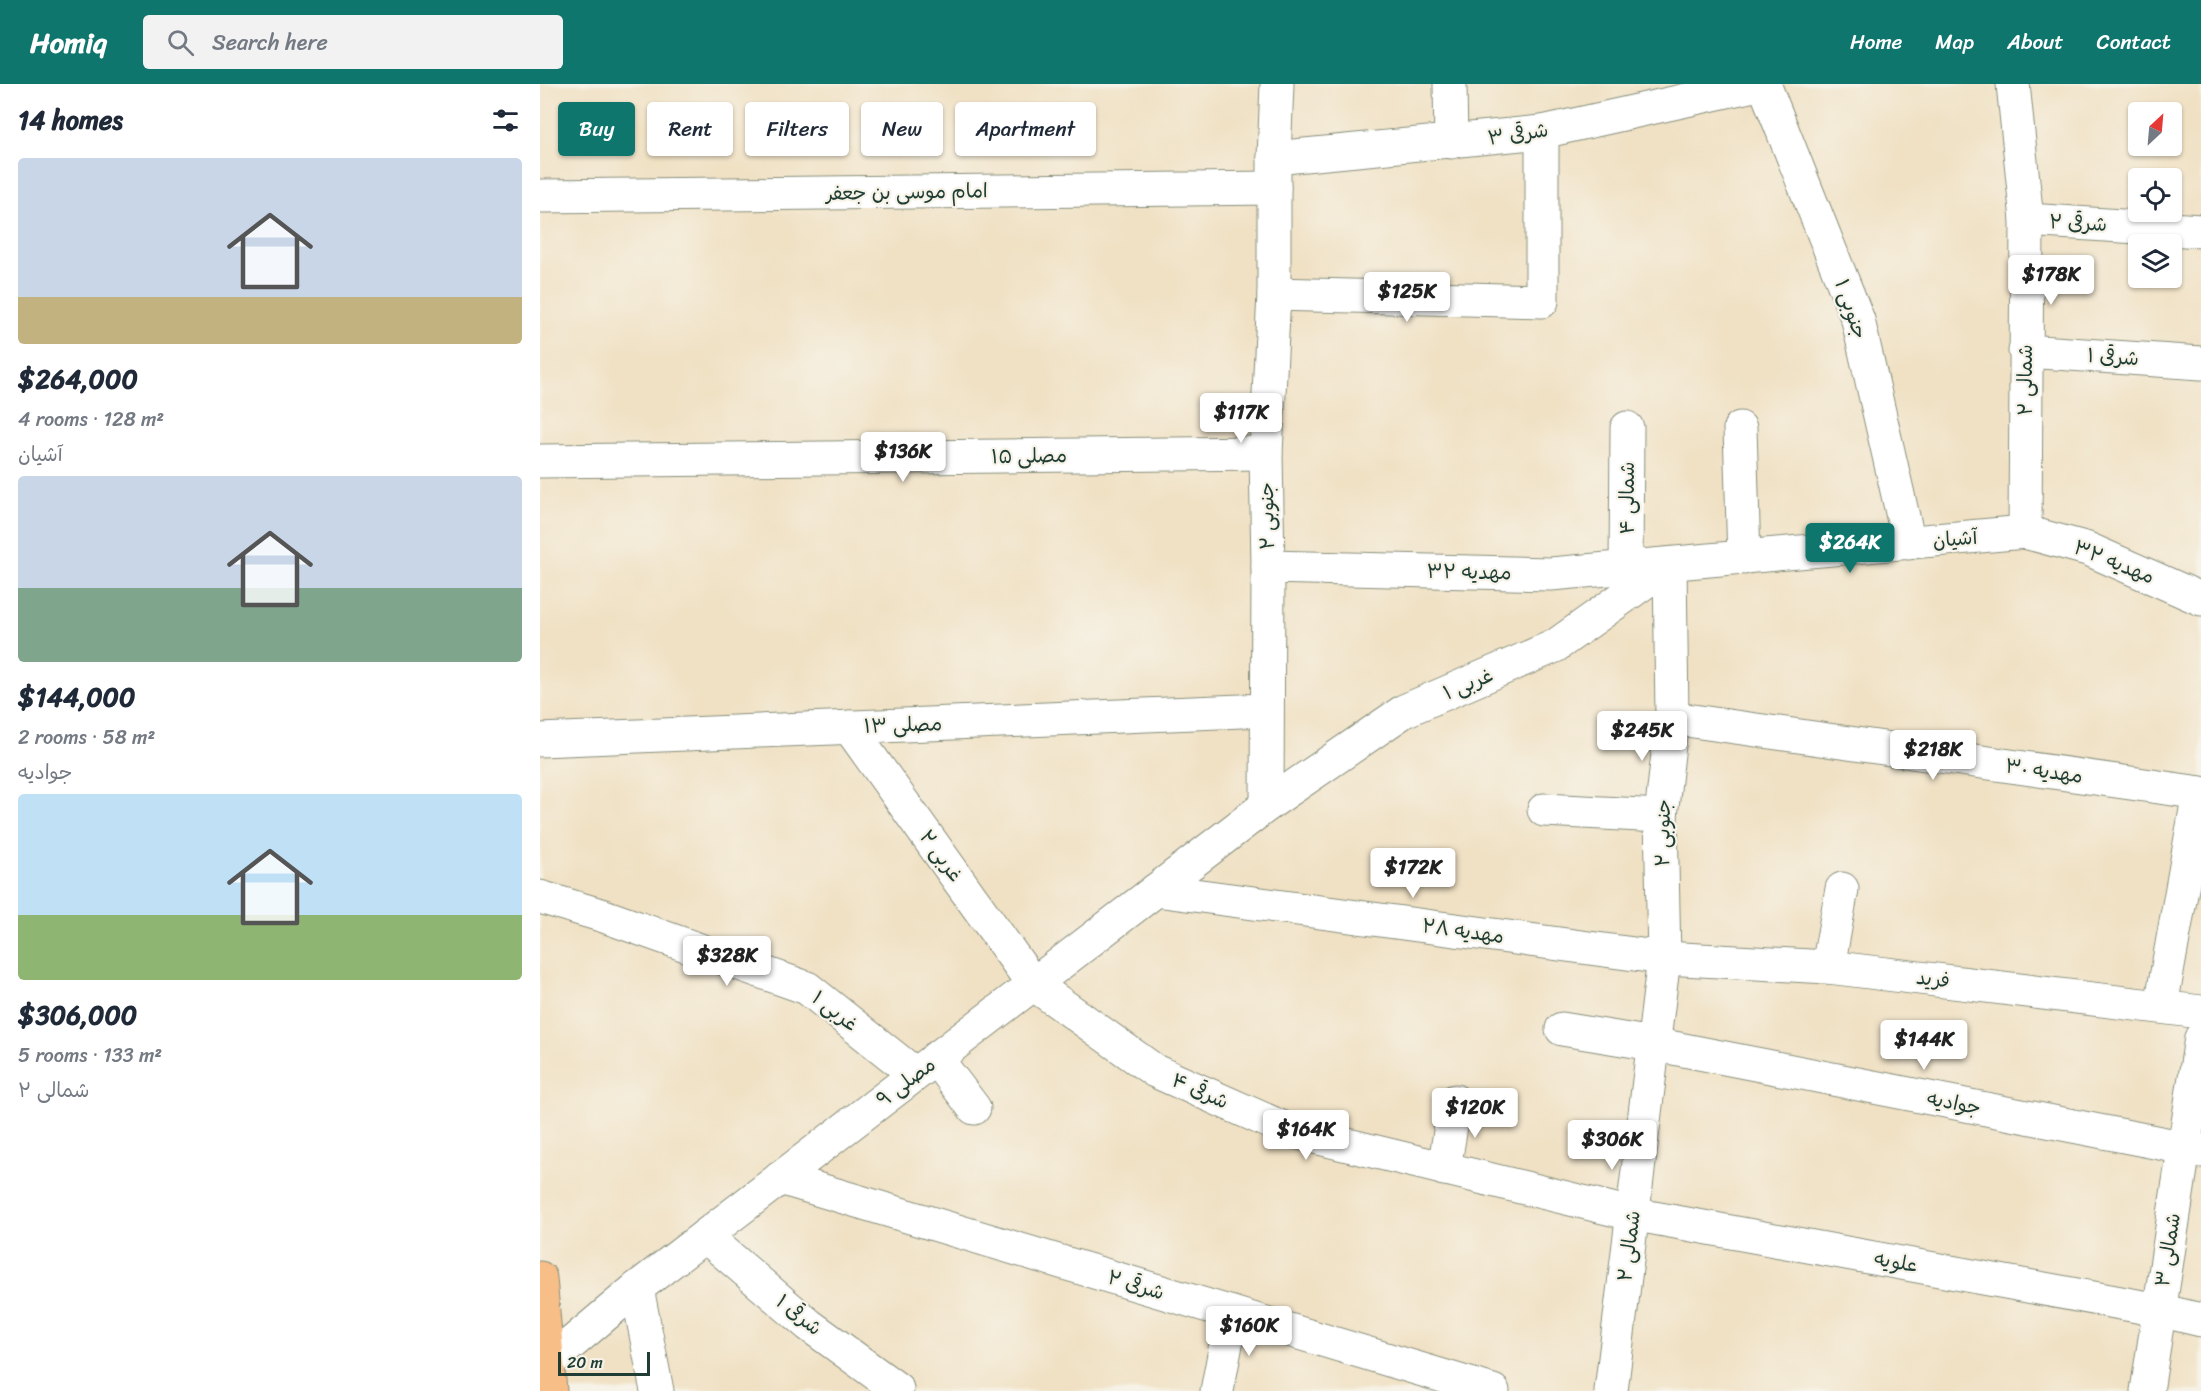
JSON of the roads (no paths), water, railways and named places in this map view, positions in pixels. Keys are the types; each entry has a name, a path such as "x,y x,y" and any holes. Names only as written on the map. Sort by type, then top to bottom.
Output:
{"main road":[{"path":"540,1278 549,1377"}],"street":[{"name":"جنوبی ۲","path":"1267,805 1266,453 1274,294 1277,84"},
{"path":"1450,84 1451,142"},
{"name":"شرقی ۳","path":"1274,173 1451,142 1542,132 1759,84"},
{"name":"جنوبی ۱","path":"1764,84 1858,320 1909,543"},
{"name":"شمالی ۲","path":"2013,84 2027,220 2025,532"},
{"path":"1274,294 1542,301 1542,132"},
{"name":"امام موسی بن جعفر","path":"540,196 1274,173"},
{"name":"شرقی ۲","path":"2027,220 2201,231"},
{"name":"شرقی ۱","path":"2025,351 2201,363"},
{"name":"شمالی ۴","path":"1626,568 1627,428"},
{"path":"1740,428 1744,558"},
{"name":"مصلی ۱۵","path":"540,461 1266,453"},
{"name":"آشیان","path":"1670,564 2025,532"},
{"name":"مهدیه ۳۲","path":"2025,532 2088,549 2201,599"},
{"name":"مهدیه ۳۲","path":"1268,567 1551,573 1670,564"},
{"name":"۲ جنوبی","path":"1664,958 1661,816 1672,718 1670,564"},
{"name":"۱ غربی","path":"1267,805 1404,711 1555,646 1670,564"},
{"name":"مصلی ۱۳","path":"540,740 1266,710"},
{"name":"مهدیه ۳۰","path":"1672,718 2200,793"},
{"name":"۲ غربی","path":"849,727 1033,984"},
{"path":"2161,1006 2200,793"},
{"name":"مصلی ۹","path":"549,1377 638,1288 1267,805"},
{"path":"1544,810 1661,816"},
{"name":"مهدیه ۲۸","path":"1156,890 1664,958"},
{"path":"1828,967 1842,890"},
{"name":"۱ غربی","path":"540,897 603,916 807,988 926,1066 975,1108"},
{"name":"فرید","path":"1664,958 1828,967 2201,1012"},
{"name":"۲ شمالی","path":"1611,1391 1664,958"},
{"name":"۴ شرقی","path":"1033,984 1155,1071 1290,1131 1632,1214"},
{"name":"جوادیه","path":"1562,1029 1653,1044 2193,1149"},
{"name":"۳ شمالی","path":"2147,1391 2159,1310 2193,1149 2201,1038"},
{"path":"1444,1169 1455,1101"},
{"name":"۲ شرقی","path":"780,1178 1493,1391"},
{"name":"علویه","path":"1632,1214 2159,1310 2201,1320"},
{"name":"۱ شرقی","path":"705,1236 809,1325 897,1389"},
{"path":"638,1288 657,1391"},
{"path":"1216,1391 1232,1313"}]}
